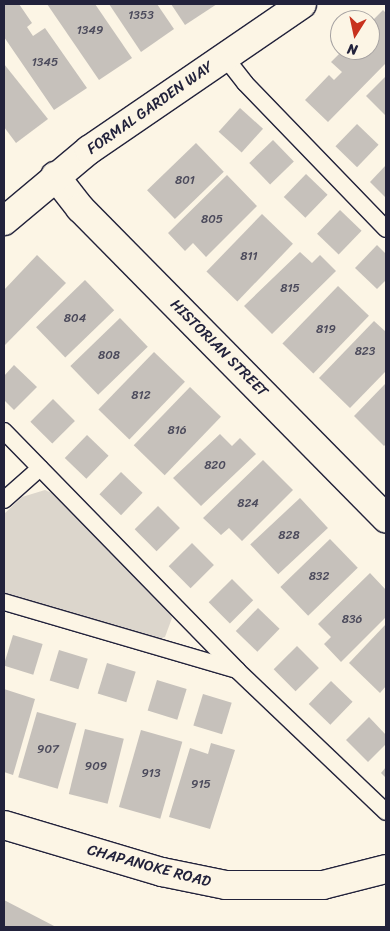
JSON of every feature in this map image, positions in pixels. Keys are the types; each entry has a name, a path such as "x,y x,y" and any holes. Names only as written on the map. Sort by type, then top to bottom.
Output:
{"street":[{"name":"FORMAL GARDEN WAY","path":"4,221 55,176 224,56 302,4"},
{"name":"HISTORIAN STREET","path":"55,176 80,208 386,518"},
{"name":"CHAPANOKE ROAD","path":"4,825 162,872 226,886 323,885 386,869"}],"lane":[{"path":"224,56 245,83 386,229"},
{"path":"4,431 238,671 386,812"},
{"path":"4,500 40,468"},
{"path":"4,602 238,671"}],"shaded area":[{"path":"45,490 52,493 166,607 172,618 165,637 156,640 4,596 4,514 22,497"}],"building":[{"path":"4,4 19,4 32,23 27,27 33,36 45,28 87,88 54,110 4,37"},
{"path":"47,4 95,4 132,58 99,80"},
{"path":"109,4 157,4 174,29 141,52"},
{"path":"171,4 217,4 185,25"},
{"path":"383,10 386,13 386,63 328,122 305,100 329,75 334,80 342,72 331,62 333,60 380,60 380,13"},
{"path":"4,64 48,119 16,143 4,127"},
{"path":"386,76 386,116 366,96"},
{"path":"240,108 263,129 242,153 219,132"},
{"path":"357,124 379,145 357,167 335,146"},
{"path":"273,140 294,162 270,185 249,163"},
{"path":"196,143 224,172 175,219 147,190"},
{"path":"386,165 386,198 370,182"},
{"path":"306,174 328,195 305,218 284,197"},
{"path":"227,175 257,206 206,257 193,243 185,251 168,233"},
{"path":"340,210 362,231 339,255 317,234"},
{"path":"262,214 293,244 237,301 206,272"},
{"path":"377,245 386,254 386,280 377,289 355,268"},
{"path":"300,252 312,263 320,255 336,271 272,334 244,306"},
{"path":"37,255 66,283 4,346 4,290"},
{"path":"85,280 114,310 65,357 36,327"},
{"path":"338,286 369,316 313,373 282,344"},
{"path":"120,318 148,347 98,395 70,366"},
{"path":"374,321 386,332 386,371 350,408 319,378"},
{"path":"154,352 185,382 129,439 98,410"},
{"path":"14,365 37,387 14,410 4,400 4,376"},
{"path":"386,383 386,444 384,446 354,416"},
{"path":"190,387 221,417 165,475 134,445"},
{"path":"53,399 75,421 52,444 30,422"},
{"path":"220,434 232,446 240,438 256,454 201,506 173,478"},
{"path":"87,435 109,456 86,479 65,458"},
{"path":"263,460 293,490 242,541 229,528 221,535 203,518"},
{"path":"121,472 143,493 121,515 99,494"},
{"path":"300,498 328,528 278,574 250,544"},
{"path":"158,506 180,528 157,551 135,529"},
{"path":"330,539 358,568 308,616 280,587"},
{"path":"192,543 214,565 191,588 169,566"},
{"path":"370,573 386,590 386,617 341,662 324,644 331,637 318,624"},
{"path":"232,579 253,600 230,624 209,602"},
{"path":"258,608 280,629 257,652 236,631"},
{"path":"386,624 386,686 380,693 349,663"},
{"path":"13,635 43,644 33,675 4,666"},
{"path":"297,646 319,668 296,691 274,669"},
{"path":"59,650 88,659 78,689 50,681"},
{"path":"107,663 136,672 126,702 98,694"},
{"path":"157,680 187,689 177,720 148,711"},
{"path":"331,681 353,702 330,725 309,704"},
{"path":"4,689 35,699 13,775 4,772"},
{"path":"203,694 232,703 222,734 193,726"},
{"path":"37,712 76,723 58,789 18,777"},
{"path":"369,717 386,735 386,744 368,762 346,740"},
{"path":"85,729 124,739 108,804 69,794"},
{"path":"141,730 182,742 160,819 119,807"},
{"path":"211,743 235,750 210,829 169,817 190,748 208,754"},
{"path":"386,767 386,778 381,773"},
{"path":"4,900 56,927 4,927"}]}
